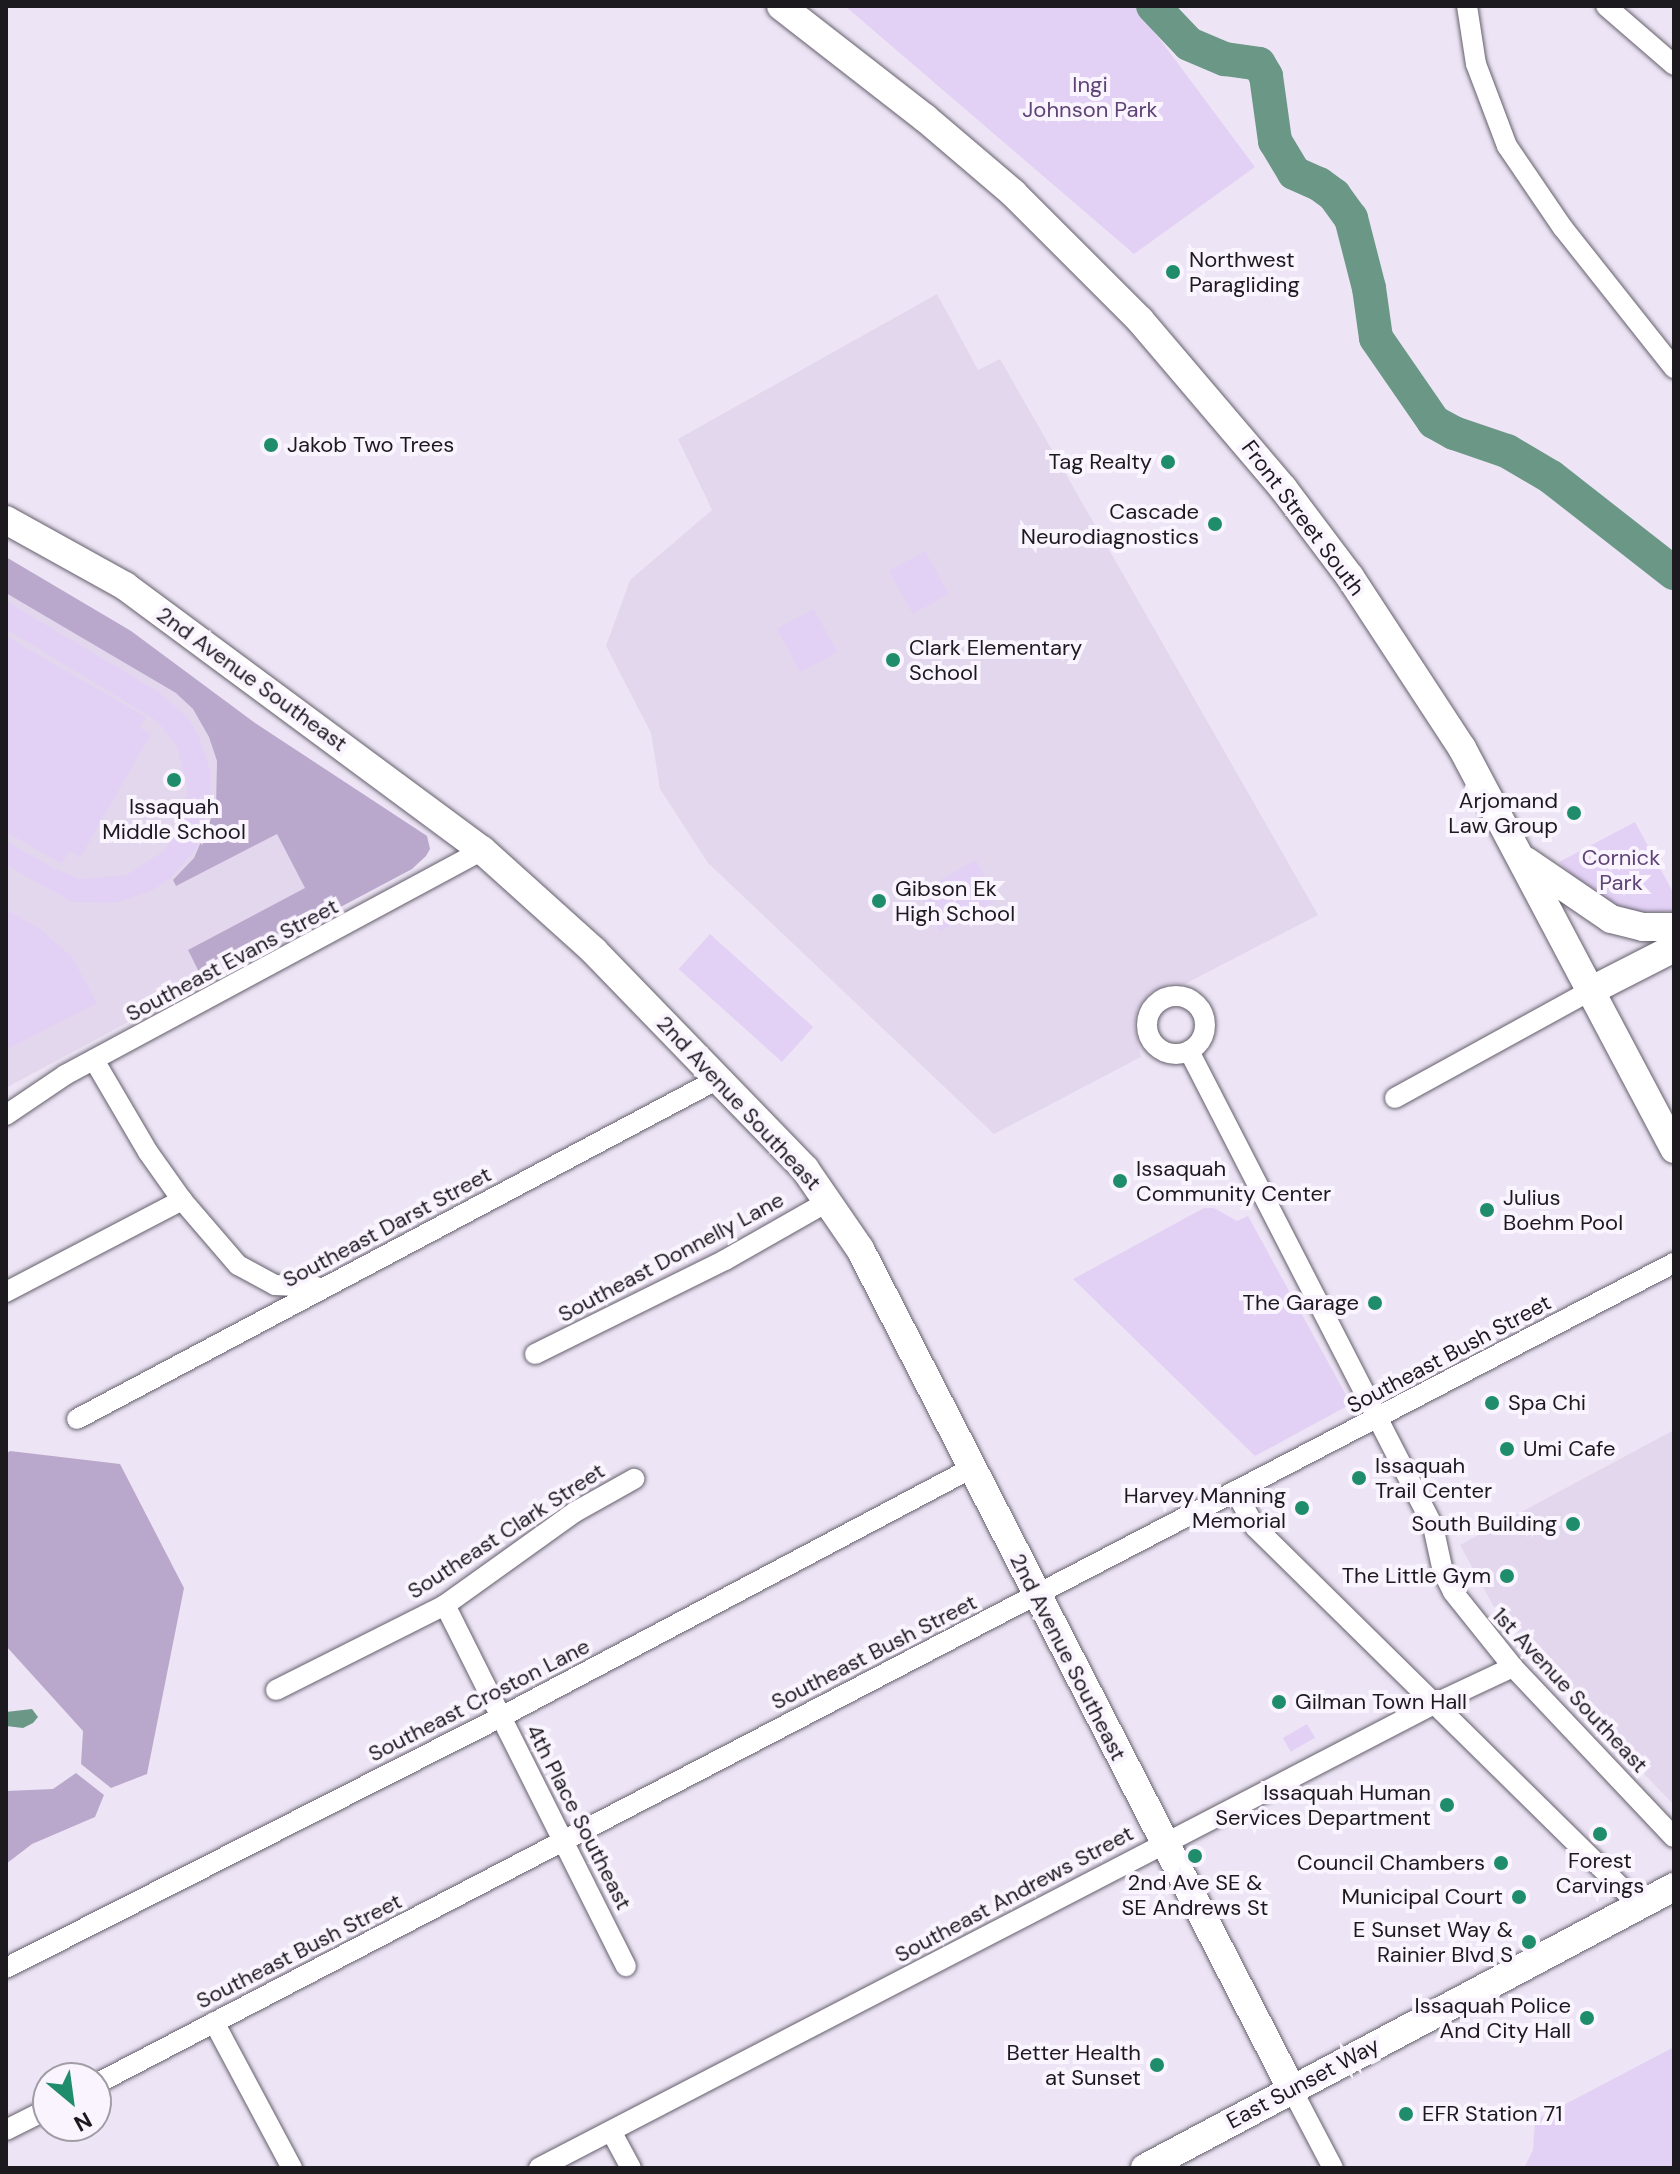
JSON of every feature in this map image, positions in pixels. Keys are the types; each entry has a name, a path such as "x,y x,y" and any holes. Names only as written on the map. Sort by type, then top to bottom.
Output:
{"main road":[{"name":"Front Street South","path":"781,6 925,118 1013,193 1140,320 1215,405 1325,544 1394,642 1462,748 1674,1149"},
{"name":"2nd Avenue Southeast","path":"6,520 125,586 482,850 594,951 805,1169 829,1201 897,1319 970,1469 1291,2088"},
{"path":"1520,857 1611,919 1643,927 1674,927"},
{"path":"1590,991 1674,948"},
{"name":"East Sunset Way","path":"1145,2168 1674,1887"}],"street":[{"path":"1467,6 1476,64 1507,146 1590,264 1674,368"},
{"path":"1606,6 1674,65"},
{"name":"Southeast Evans Street","path":"6,1115 94,1060 482,850"},
{"path":"1395,1098 1590,991"},
{"name":"1st Avenue Southeast","path":"1189,1051 1438,1536 1443,1572 1453,1592 1513,1667 1674,1837"},
{"path":"94,1060 141,1141 182,1200 219,1245 254,1276 301,1289 339,1279"},
{"name":"Southeast Darst Street","path":"77,1419 720,1078"},
{"path":"6,1292 182,1200"},
{"name":"Southeast Donnelly Lane","path":"535,1354 725,1260 829,1201"},
{"name":"Southeast Bush Street","path":"112,2076 1674,1263"},
{"name":"Southeast Croston Lane","path":"6,1968 501,1717 970,1469"},
{"name":"Southeast Clark Street","path":"276,1690 445,1605 575,1512 634,1479"},
{"path":"1235,1491 1255,1527 1639,1905"},
{"name":"4th Place Southeast","path":"445,1605 566,1840 626,1966"},
{"name":"Southeast Andrews Street","path":"539,2168 1436,1703 1513,1667"},
{"path":"214,2022 292,2168"},
{"path":"1291,2088 1333,2168"},
{"path":"6,2130 32,2117"},
{"path":"611,2131 631,2168"}],"shaded area":[{"name":"Clark Elementary School","path":"937,294 978,370 1000,359 1318,915 1185,984 1170,983 1150,993 1137,1009 1134,1026 1141,1057 994,1134 708,863 660,789 651,733 606,646 630,580 712,510 678,439"},
{"path":"6,557 131,631 255,723 427,836 430,849 426,856 412,869 214,974 198,970 188,950 305,888 277,834 176,886 173,880 194,858 216,807 217,761 209,737 193,709 176,693 6,593"},
{"name":"Issaquah Middle School","path":"6,558 131,631 255,723 427,836 430,849 412,869 6,1088"},
{"path":"1674,1430 1674,1805 1507,1631 1460,1545"},
{"path":"10,1451 120,1464 184,1588 147,1774 111,1788 81,1764 83,1731 6,1646 6,1454"},
{"path":"32,1709 38,1717 33,1723 23,1728 6,1726 6,1712"},
{"path":"76,1773 104,1795 95,1817 32,1844 6,1864 6,1791 53,1789"}],"green space":[{"name":"Ingi Johnson Park","path":"845,6 1135,6 1255,167 1134,254"},
{"path":"925,551 949,594 913,614 889,571"},
{"path":"6,601 157,691 187,717 198,734 211,772 210,811 196,849 170,879 153,890 115,903 72,902 6,865 6,841 51,867 80,879 127,875 166,849 182,822 188,791 177,746 157,721 6,629"},
{"path":"814,609 837,652 800,672 777,629"},
{"path":"6,636 146,717 140,728 151,734 80,858 69,851 62,864 6,832"},
{"name":"Cornick Park","path":"1635,822 1674,894 1674,911 1640,912 1614,905 1578,881 1559,862"},
{"path":"976,860 998,899 940,931 918,892"},
{"path":"6,909 40,929 72,957 97,1003 6,1050"},
{"path":"710,934 813,1027 782,1062 679,969"},
{"path":"1204,1208 1214,1208 1237,1221 1248,1216 1351,1404 1255,1456 1073,1279"},
{"path":"1307,1724 1315,1738 1291,1752 1283,1738"},
{"path":"1674,2047 1674,2168 1524,2168 1533,2150 1535,2120"}],"waterway":[{"path":"1153,6 1189,44 1225,59 1259,64 1266,76 1275,141 1294,173 1319,184 1334,195 1351,218 1369,288 1376,338 1434,422 1454,433 1507,451 1551,477 1674,573"}],"place":[{"name":"Northwest Paragliding","path":"1173,272"},
{"name":"Jakob Two Trees","path":"271,445"},
{"name":"Tag Realty","path":"1168,462"},
{"name":"Cascade Neurodiagnostics","path":"1215,524"},
{"name":"Clark Elementary School","path":"893,660"},
{"name":"Issaquah Middle School","path":"174,780"},
{"name":"Arjomand Law Group","path":"1574,813"},
{"name":"Gibson Ek High School","path":"879,901"},
{"name":"Issaquah Community Center","path":"1120,1181"},
{"name":"Julius Boehm Pool","path":"1487,1210"},
{"name":"The Garage","path":"1375,1303"},
{"name":"Spa Chi","path":"1492,1403"},
{"name":"Umi Cafe","path":"1507,1449"},
{"name":"Issaquah Trail Center","path":"1359,1478"},
{"name":"Harvey Manning Memorial","path":"1302,1508"},
{"name":"South Building","path":"1573,1524"},
{"name":"The Little Gym","path":"1507,1576"},
{"name":"Gilman Town Hall","path":"1279,1702"},
{"name":"Issaquah Human Services Department","path":"1447,1805"},
{"name":"Forest Carvings","path":"1600,1834"},
{"name":"2nd Ave SE & SE Andrews St","path":"1195,1856"},
{"name":"Council Chambers","path":"1501,1863"},
{"name":"Municipal Court","path":"1519,1897"},
{"name":"E Sunset Way & Rainier Blvd S","path":"1529,1942"},
{"name":"Issaquah Police And City Hall","path":"1587,2018"},
{"name":"Better Health at Sunset","path":"1157,2065"},
{"name":"EFR Station 71","path":"1406,2114"}]}
